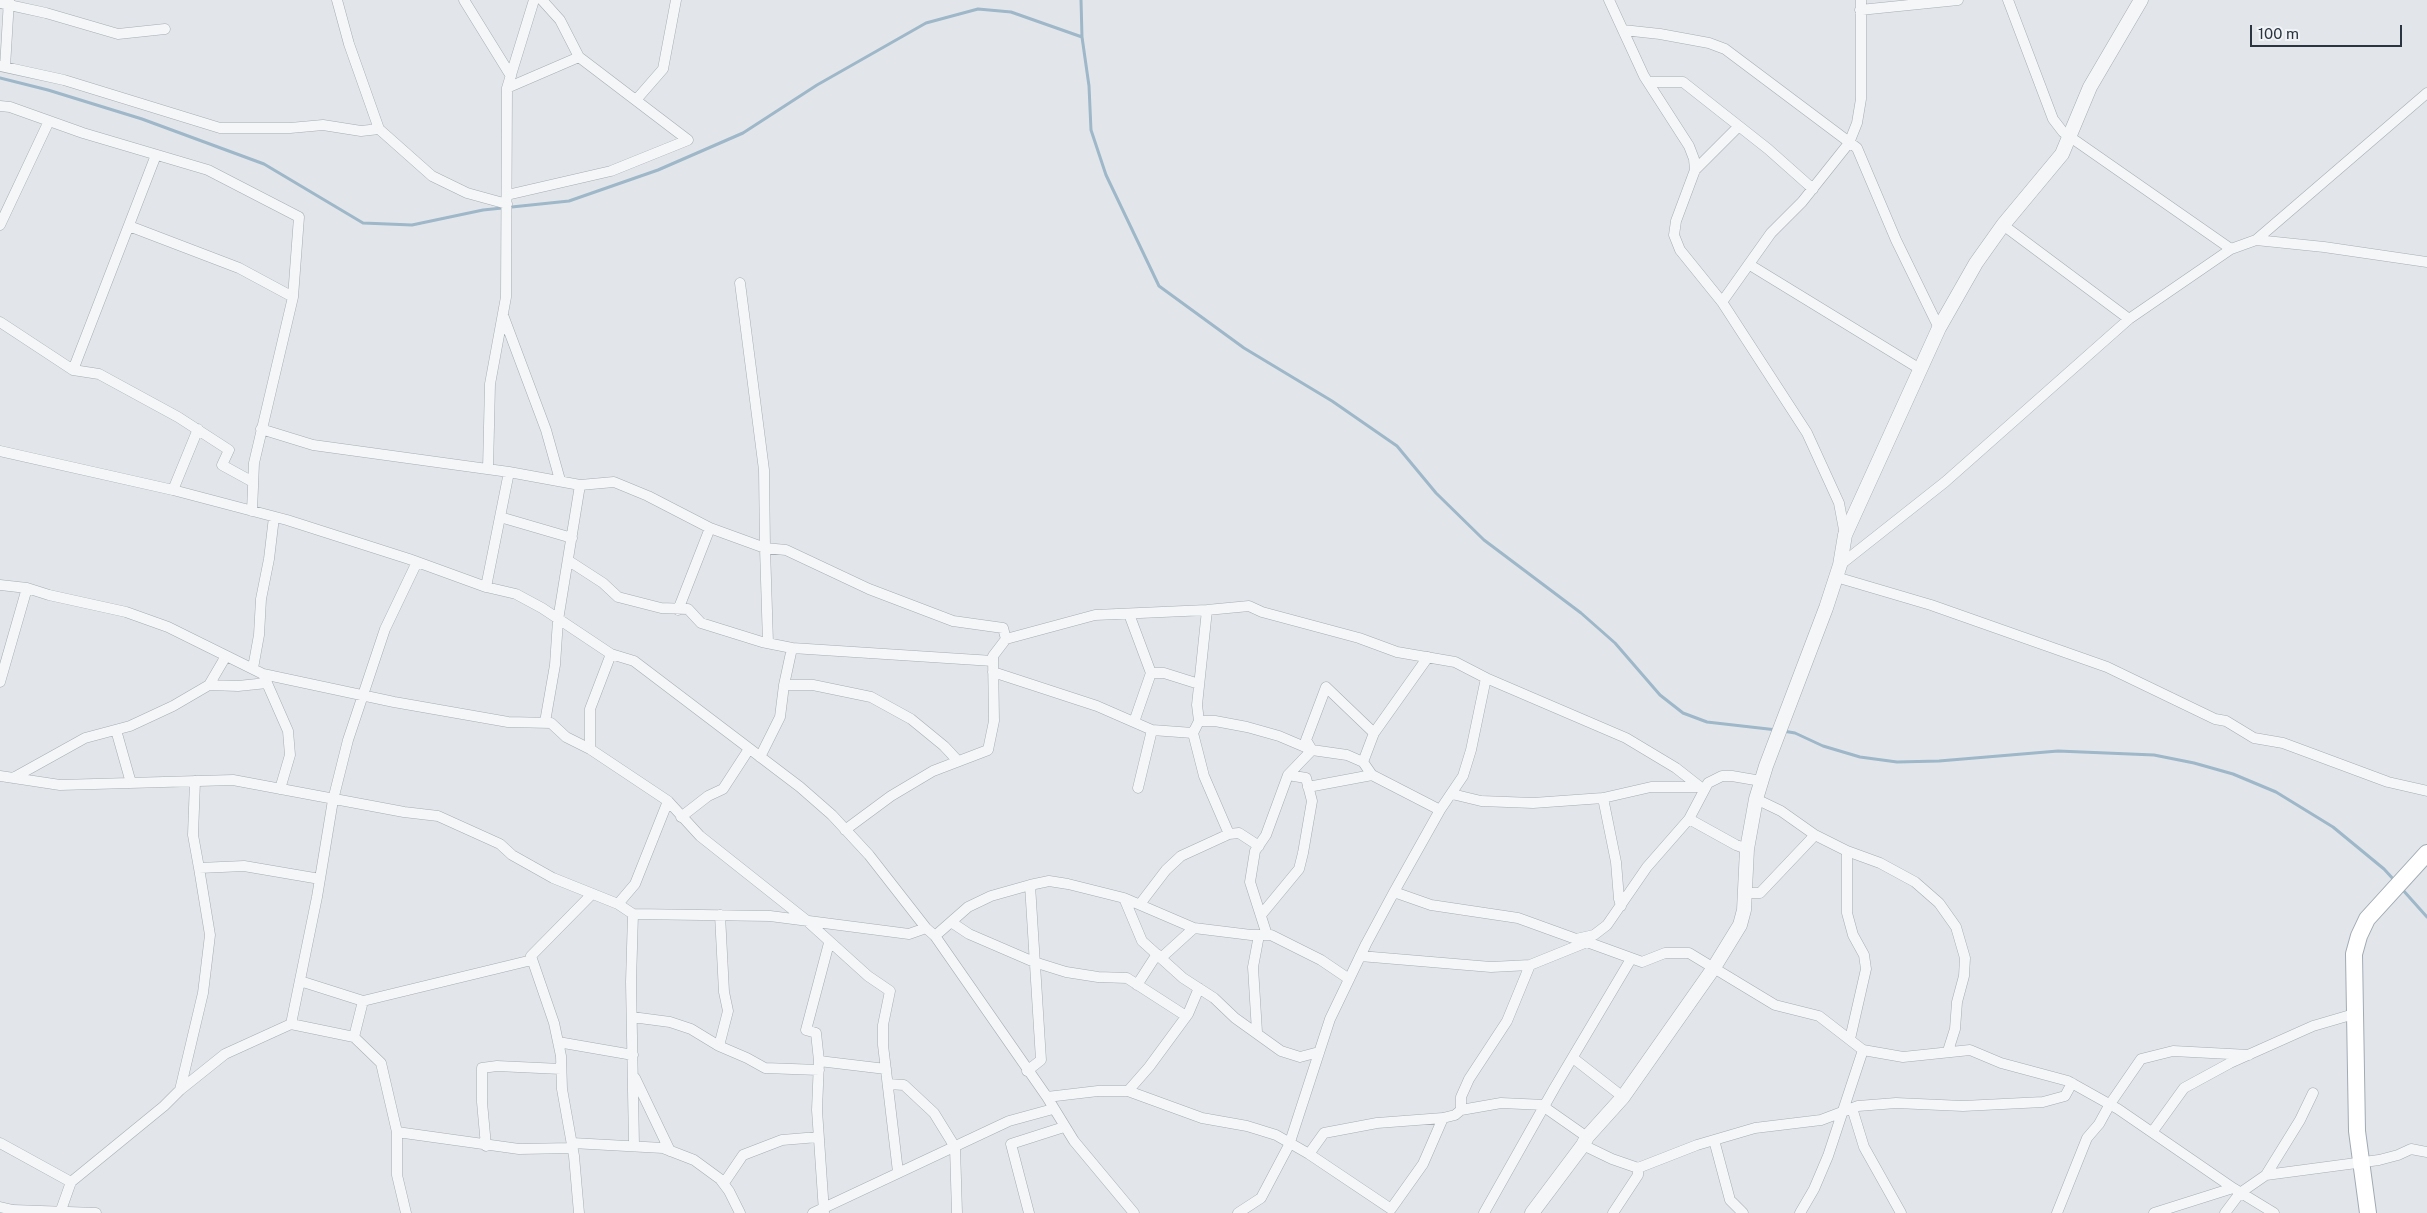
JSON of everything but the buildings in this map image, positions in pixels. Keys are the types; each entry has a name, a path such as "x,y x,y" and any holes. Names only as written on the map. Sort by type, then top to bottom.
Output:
{"main road":[{"path":"2368,1213 2358,1131 2354,954 2359,936 2367,919 2427,854"}],"street":[{"path":"337,0 349,44 379,129 432,176 467,193 507,199 611,171 688,140 579,57 560,20 542,0"},
{"path":"464,0 511,76"},
{"path":"488,469 490,384 506,297 507,88 534,0"},
{"path":"636,100 664,69 676,0"},
{"path":"1609,0 1648,82 1689,146 1694,159 1695,170"},
{"path":"1722,302 1771,233 1813,189 1849,143 1857,123 1861,99 1861,5 1958,0"},
{"path":"2008,0 2053,119 2069,137 2231,249"},
{"path":"1532,1213 1585,1141 1623,1097 1713,969 1740,925 1745,893 1748,849 1756,799 1774,743 1838,571 1844,535 1865,494 1920,369 1976,262 2003,225 2051,170 2062,154 2090,87 2141,0"},
{"path":"165,29 118,34 6,3 2,67 64,80 220,128 290,128 323,125 361,131 379,129"},
{"path":"1623,30 1660,34 1725,49 1857,148 1896,240 1940,328"},
{"path":"507,88 579,57"},
{"path":"1648,82 1683,82 1768,149 1813,189"},
{"path":"1838,571 1945,482 2129,318 2231,249 2256,240 2427,93"},
{"path":"0,106 10,107 49,121 208,170 299,217 292,297 254,463 252,511"},
{"path":"0,225 49,121"},
{"path":"1738,127 1695,170 1680,207 1674,235 1680,250 1722,302 1807,433 1839,503 1844,535"},
{"path":"73,370 156,155"},
{"path":"2003,225 2129,318"},
{"path":"130,226 239,268 292,297"},
{"path":"2256,240 2324,247 2427,262"},
{"path":"1750,265 1920,369"},
{"path":"740,283 764,470 768,643"},
{"path":"503,314 546,430 560,480"},
{"path":"0,322 73,370 99,374 117,382 198,430 229,450 222,465 254,482"},
{"path":"261,429 313,445 509,472 580,485 614,482 648,496 710,528 765,548 786,550 869,588 953,621 1003,628 1006,639"},
{"path":"173,490 198,430"},
{"path":"0,451 173,490 274,517 417,562 486,588 516,594 611,654 634,661 800,787 832,815 844,830 869,854 926,928 935,936 1027,1071 1047,1097 1064,1126 1134,1213"},
{"path":"486,588 509,472"},
{"path":"545,722 555,665 558,620 580,485"},
{"path":"253,668 261,599 269,559 274,517"},
{"path":"500,517 572,538"},
{"path":"678,610 710,528"},
{"path":"569,560 603,583 618,597 678,610 688,609 701,622 768,643 792,648 884,652 993,661"},
{"path":"291,1024 320,879 333,800 348,740 385,629 417,562"},
{"path":"1838,571 2107,667 2215,719 2226,721 2254,738 2282,743 2388,782 2427,791"},
{"path":"0,585 27,588 126,612 168,627 253,668 265,678 288,731 290,755 280,789"},
{"path":"0,682 27,588"},
{"path":"844,830 891,796 933,771 988,750 994,721 993,656 1006,639 1095,615 1207,610 1249,606 1262,612 1360,638 1397,652 1455,662 1486,678 1626,738 1676,768 1702,788"},
{"path":"1207,610 1197,705 1199,721 1193,733 1204,776 1229,834"},
{"path":"1130,614 1151,673 1134,722"},
{"path":"760,757 780,717 784,685 792,648"},
{"path":"590,749 590,709 611,654"},
{"path":"13,778 85,738 130,726 173,706 209,685 226,656"},
{"path":"1363,762 1374,733 1428,657"},
{"path":"993,672 1097,706 1152,730 1193,733"},
{"path":"1151,673 1164,673 1199,684"},
{"path":"209,685 238,686 265,678 508,722 551,723 566,737 590,749 668,802 681,817 741,870 806,920 829,943 868,976 890,991 883,1026 898,1172"},
{"path":"1238,1213 1261,1198 1289,1144 1330,1019 1360,956 1394,892 1440,810 1463,776 1471,750 1486,678"},
{"path":"784,685 813,685 871,697 911,719 944,746 958,761"},
{"path":"1312,750 1306,740 1326,687 1374,733"},
{"path":"1199,721 1247,727 1279,736 1312,750 1347,755 1363,762 1372,775 1440,810"},
{"path":"116,730 131,783"},
{"path":"1138,788 1152,730"},
{"path":"681,817 708,796 723,789 749,749"},
{"path":"1257,1032 1253,967 1263,935 1261,916 1250,882 1255,851 1266,836 1288,775 1312,750"},
{"path":"1261,916 1299,869 1312,801 1306,778 1288,775"},
{"path":"1308,786 1372,775"},
{"path":"0,776 60,785 233,780 333,800 438,816 458,823 500,844 512,855 553,878 618,904 633,914 770,916 910,934 926,928"},
{"path":"1360,956 1491,967 1530,965 1575,942 1594,935 1607,925 1622,906 1647,867 1688,819 1702,788 1713,779 1722,776 1732,776 1761,781"},
{"path":"180,1090 203,993 210,935 193,835 195,781"},
{"path":"1452,794 1481,801 1533,803 1603,798 1651,787 1702,788"},
{"path":"1603,798 1616,862 1619,898 1622,906"},
{"path":"1756,799 1781,810 1816,835 1847,851 1880,863 1915,882 1939,903 1956,927 1965,958 1964,976 1957,1002 1955,1029 1948,1051"},
{"path":"618,904 634,884 668,802"},
{"path":"1688,819 1736,845 1748,849"},
{"path":"1140,904 1166,870 1181,856 1229,834 1239,833 1259,846"},
{"path":"1745,893 1760,893 1816,835"},
{"path":"1847,851 1847,914 1853,935 1864,955 1866,969 1850,1039"},
{"path":"199,868 244,866 320,879"},
{"path":"935,936 968,907 991,896 1030,884 1049,881 1124,898 1194,928 1263,935 1321,960 1349,979"},
{"path":"1027,1071 1041,1060 1030,884"},
{"path":"1394,892 1431,905 1518,918 1575,942 1587,942 1604,946 1631,959 1642,962 1665,953 1689,953 1713,969 1775,1004 1819,1016 1863,1050 1903,1057 1970,1050 2001,1063 2038,1071 2072,1083 2153,1131 2237,1190 2274,1213"},
{"path":"579,1213 572,1146 562,1089 561,1056 531,956 592,894"},
{"path":"1124,898 1142,941 1183,978 1214,998 1235,1018 1281,1051 1300,1057 1319,1052"},
{"path":"633,914 634,1145"},
{"path":"719,1046 728,1011 724,992 720,915"},
{"path":"951,922 969,934 1034,962 1082,975 1127,978 1186,1016"},
{"path":"1604,946 1607,925"},
{"path":"1137,985 1159,956 1194,928"},
{"path":"824,1210 818,1137 819,1065 816,1033 806,1030 829,943"},
{"path":"1484,1213 1631,959"},
{"path":"300,981 363,1001 532,960"},
{"path":"1461,1110 1461,1097 1469,1079 1507,1021 1530,965"},
{"path":"1128,1091 1150,1067 1186,1016 1199,988"},
{"path":"354,1037 363,1001"},
{"path":"2153,1131 2184,1088 2249,1055 2313,1026 2354,1014"},
{"path":"632,1017 670,1022 691,1029 719,1046 765,1068 819,1065 886,1069"},
{"path":"61,1213 71,1182 164,1106 180,1090 225,1054 291,1024 354,1037 381,1063 397,1132 397,1175 406,1213"},
{"path":"558,1042 633,1055"},
{"path":"1800,1213 1814,1189 1828,1156 1863,1050"},
{"path":"2057,1213 2087,1138 2099,1124 2110,1104 2141,1059 2173,1051 2249,1055"},
{"path":"1573,1058 1623,1097"},
{"path":"486,1146 482,1102 482,1068 496,1066 561,1069"},
{"path":"634,1075 670,1151"},
{"path":"1309,1154 1324,1133 1377,1123 1443,1118 1455,1115 1461,1110 1500,1103 1545,1105 1585,1141 1612,1159 1638,1168 1714,1140 1755,1128 1821,1120 1852,1108 1896,1103 1963,1106 2043,1102 2065,1096 2072,1083"},
{"path":"888,1084 904,1085 934,1113 954,1147 957,1213"},
{"path":"1047,1097 1098,1091 1128,1091 1202,1118 1247,1126 1276,1135 1309,1154 1391,1209 1423,1164 1443,1118"},
{"path":"2266,1175 2300,1120 2313,1093"},
{"path":"1852,1108 1864,1147 1901,1213"},
{"path":"813,1213 824,1210 898,1172 1009,1121 1053,1109"},
{"path":"1029,1213 1011,1144 1064,1126"},
{"path":"397,1132 486,1146 520,1149 634,1145 670,1151 694,1160 724,1184 740,1213"},
{"path":"724,1184 743,1155 782,1140 818,1137"},
{"path":"1714,1140 1730,1200 1743,1213"},
{"path":"0,1143 71,1182"},
{"path":"2154,1213 2237,1190 2266,1175 2361,1163 2398,1156 2411,1149 2427,1152"},
{"path":"1613,1213 1638,1175 1638,1168"},
{"path":"2225,1213 2237,1190"},
{"path":"0,1207 13,1210 96,1213"}],"waterway":[{"path":"1081,0 1082,37 1089,86 1091,130 1106,175 1159,286 1244,348 1332,401 1397,446 1436,493 1484,540 1581,613 1615,643 1660,695 1683,713 1707,722 1777,730"},
{"path":"0,78 48,90 142,119 264,164 363,223 412,225 483,210 569,201 658,170 743,133 817,85 926,23 978,9 1011,12 1082,37"},
{"path":"1783,731 1795,733 1823,746 1860,757 1897,762 1939,761 2058,751 2154,755 2194,763 2233,774 2276,792 2333,827 2384,869 2395,881"},
{"path":"2402,889 2427,917"}]}
